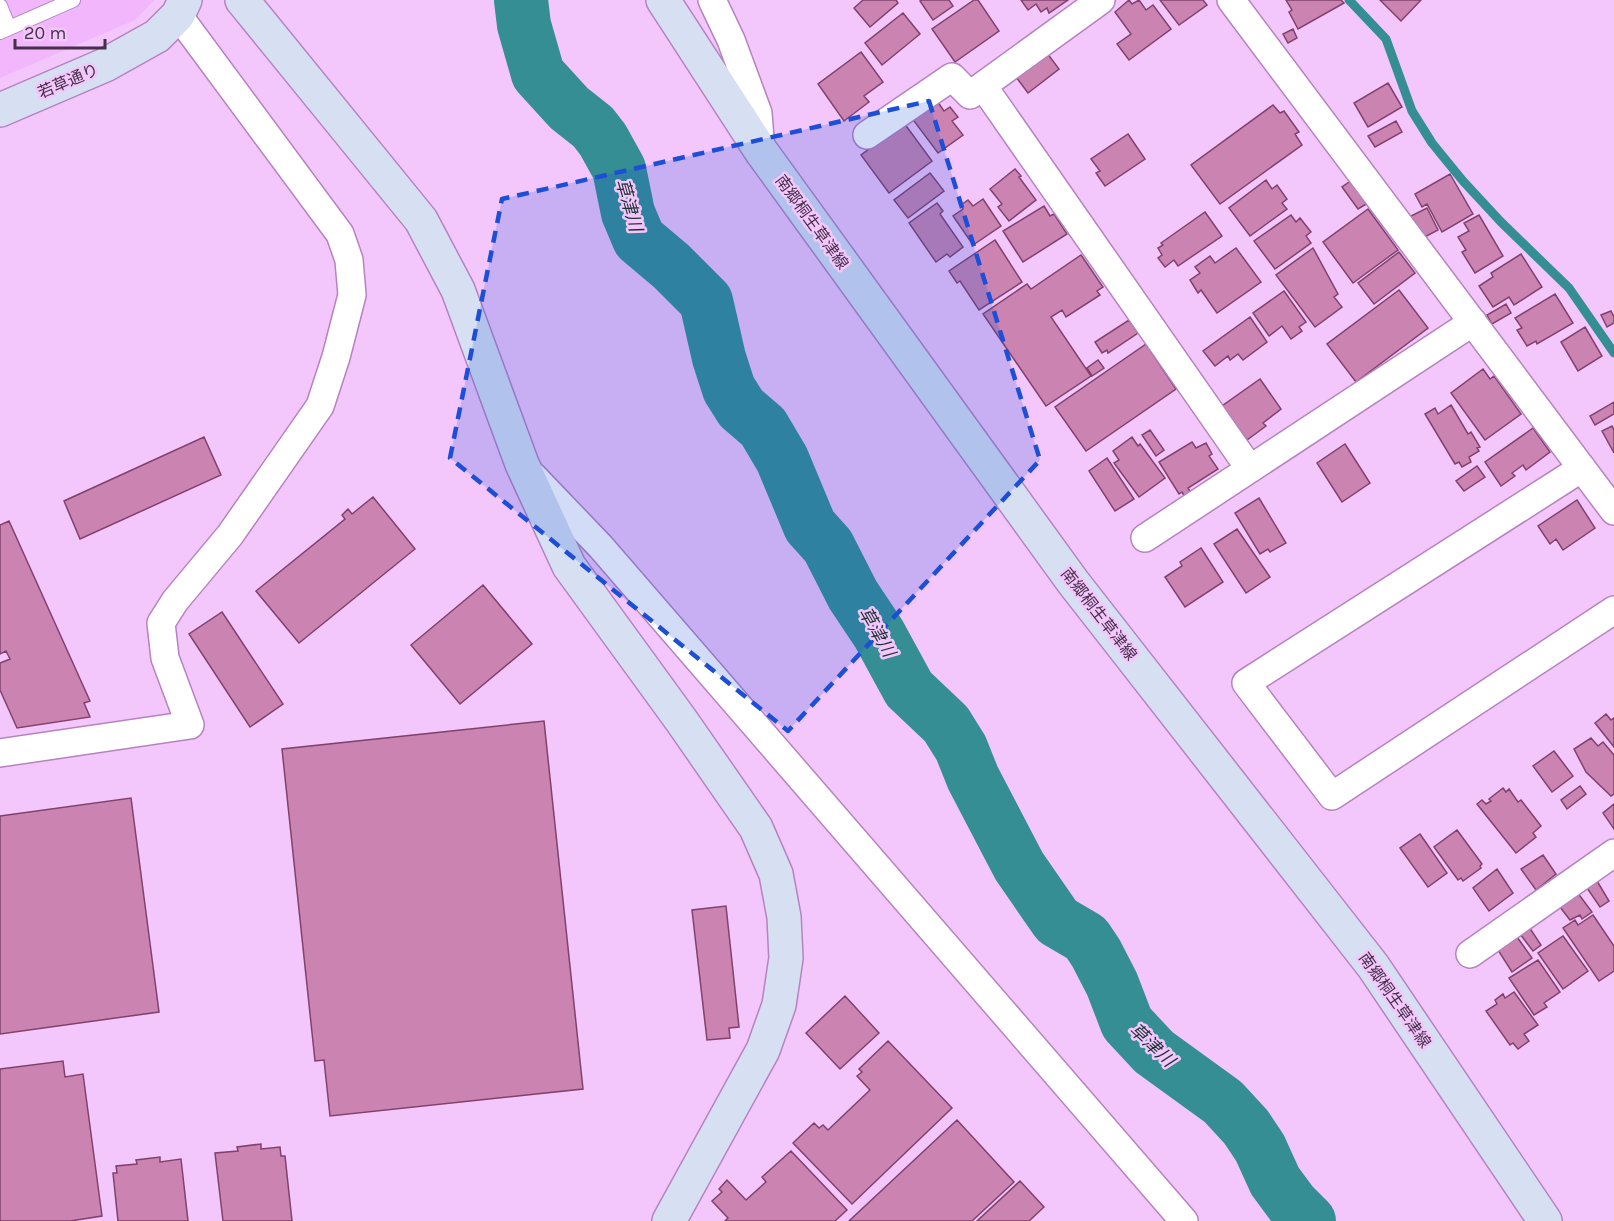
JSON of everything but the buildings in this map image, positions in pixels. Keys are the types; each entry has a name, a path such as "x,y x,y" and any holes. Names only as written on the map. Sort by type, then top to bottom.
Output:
{"street":[{"path":"242,0 421,220 458,290 522,464 569,566 751,820 776,874 784,917 786,958 778,1005 763,1050 677,1217"},
{"name":"南郷桐生草津線","path":"663,0 761,151 1073,582 1373,966 1545,1221"},
{"path":"712,0 731,40 758,113 761,151"},
{"path":"867,135 952,77 970,95 1101,0"},
{"path":"1231,0 1614,511"},
{"path":"0,753 190,725 165,658 161,623 175,601 230,534 320,406 336,357 352,295 350,260 340,234 182,8"},
{"name":"若草通り","path":"0,110 105,65 157,36 182,8"},
{"path":"983,86 1250,469"},
{"path":"1144,538 1473,322"},
{"path":"522,464 609,556 1184,1221"},
{"path":"1582,468 1246,683 1332,796 1614,610"},
{"path":"1470,954 1614,853"}],"lane":[{"path":"0,6 5,30 73,0"}],"highlighted area":[{"path":"929,101 1040,460 788,731 450,458 502,199"}],"shaded area":[{"path":"0,0 154,0 135,20 0,78"}],"waterway":[{"name":"草津川","path":"521,0 524,25 538,74 569,108 593,127 603,140 619,169 628,213 639,239 671,266 706,301 719,358 729,389 741,408 763,427 782,459 810,526 828,546 853,595 879,634 909,689 946,724 961,748 973,778 1019,866 1057,921 1086,938 1112,984 1127,1023 1154,1052 1223,1102 1246,1127 1260,1148 1275,1181 1292,1204 1309,1221"},
{"path":"1349,0 1386,39 1412,111 1432,143 1501,222 1569,288 1614,353"}]}
